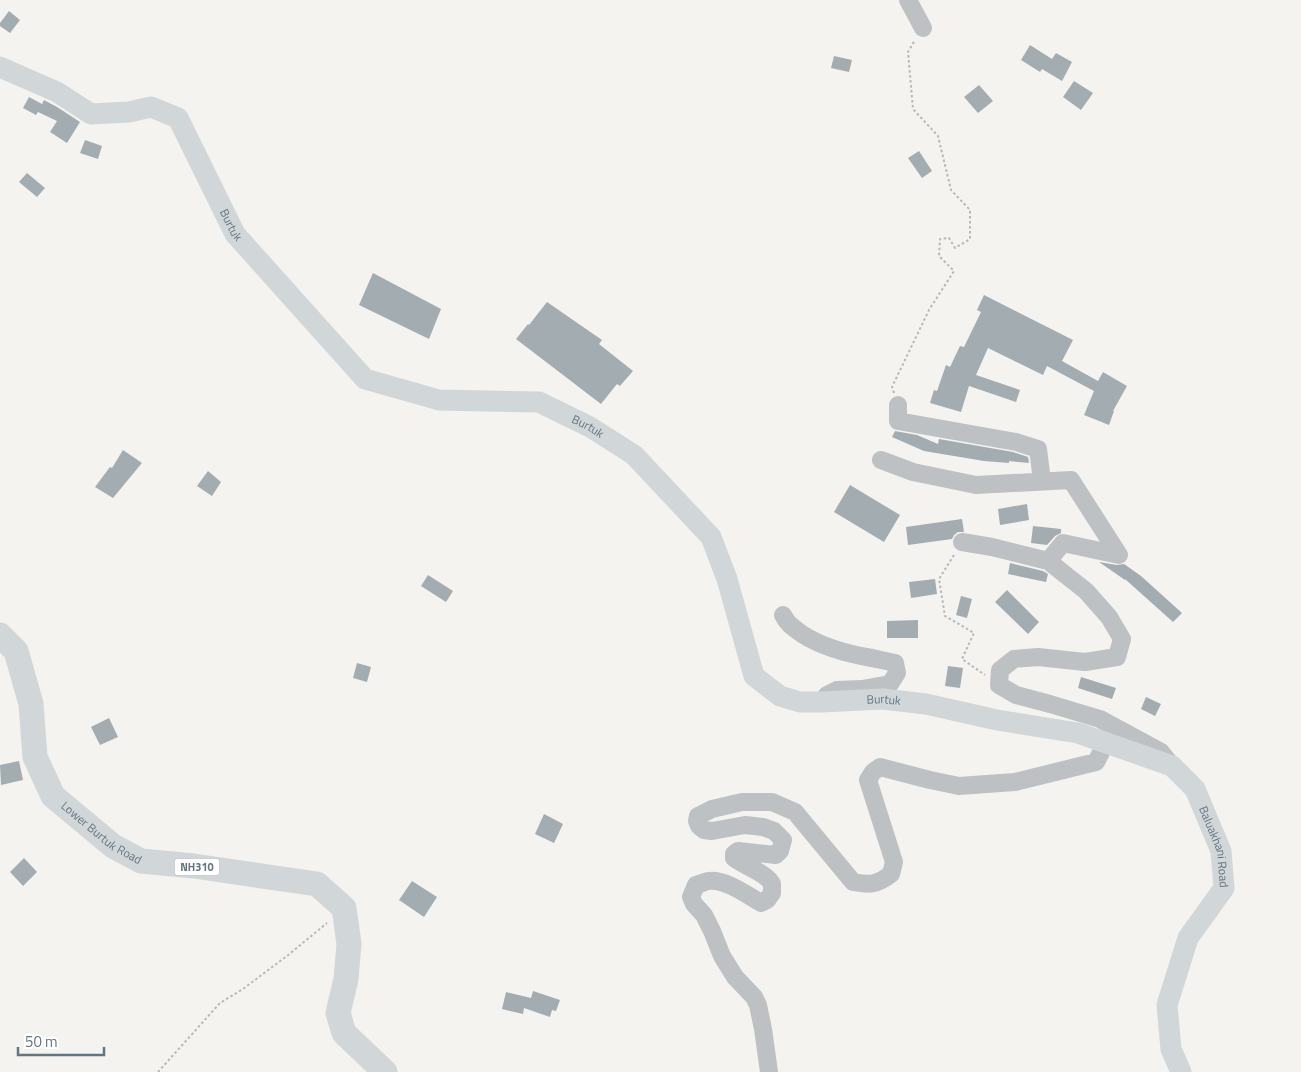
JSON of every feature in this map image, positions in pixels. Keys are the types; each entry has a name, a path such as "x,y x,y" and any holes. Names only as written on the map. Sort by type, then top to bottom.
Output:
{"highway":[{"name":"Lower Burtuk Road","path":"0,635 16,651 31,704 35,758 53,796 113,846 141,861 194,866 317,884 344,908"},
{"path":"344,908 349,944 346,979 338,1013 344,1032 385,1072"}],"main road":[{"name":"Burtuk","path":"0,67 56,92 91,114 129,112 151,107 178,118 235,234 365,379 439,400 539,402 590,427 634,455 711,537 727,578 754,676 780,696 800,702 883,699 926,704 997,720 1078,733 1172,766"},
{"name":"Baluakhani Road","path":"1172,766 1195,790 1221,851 1224,888 1188,938 1167,1005 1171,1049 1184,1071"}],"street":[{"path":"908,0 923,28"},
{"path":"898,405 898,421 1016,442 1038,449 1042,481"},
{"path":"881,460 913,472 976,485 1071,480 1119,555 1063,543 1048,561"},
{"path":"962,542 992,547 1048,561 1086,591 1109,617 1122,639 1117,657 1085,662 1038,657 1014,659 1000,670 999,685 1016,696 1100,719 1161,752 1172,766"},
{"path":"784,615 787,624 813,641 894,663 897,673 890,684 862,689 837,690 827,695 822,702"},
{"path":"769,1072 758,1005 754,997 735,977 722,956 704,915 694,904 692,896 696,885 709,881 719,882 738,889 761,902 767,900 772,893 772,885 765,876 734,858 734,854 738,851 744,851 776,855 780,851 783,840 774,830 763,827 745,825 712,832 704,830 699,826 698,816 742,802 772,802 795,812 853,882 868,885 882,881 891,874 894,862 868,780 872,772 880,767 959,786 1015,782 1096,762 1106,743"}],"path":[{"path":"898,405 892,388 929,310 954,270 939,256 940,239 949,238 954,248 970,239 970,210 951,190 938,136 913,109 908,52 923,28"},
{"path":"962,542 939,579 945,616 974,633 962,659 999,685"},
{"path":"158,1072 220,1003 243,989 287,956 344,908"}],"building":[{"path":"9,11 20,20 10,33 0,26 0,23"},
{"path":"1030,45 1052,59 1056,53 1072,62 1062,81 1042,69 1040,72 1021,60"},
{"path":"834,56 852,60 849,72 831,68"},
{"path":"1074,81 1093,93 1081,110 1063,97"},
{"path":"979,85 993,101 978,113 964,97"},
{"path":"29,97 42,104 44,100 80,122 67,143 50,132 57,121 38,112 36,115 23,108"},
{"path":"85,140 102,146 98,159 80,153"},
{"path":"919,151 932,171 922,178 908,158"},
{"path":"27,173 45,188 37,197 19,182"},
{"path":"373,273 441,309 429,339 359,305"},
{"path":"984,295 1073,340 1062,361 1098,381 1103,372 1127,386 1113,411 1109,425 1084,415 1094,391 1047,366 1043,375 988,348 976,375 1020,390 1016,402 969,386 961,412 930,403 934,390 937,391 946,365 950,367 960,346 964,347 981,312 977,310"},
{"path":"547,302 602,340 599,344 633,371 620,386 617,384 601,404 516,339"},
{"path":"895,431 917,435 938,444 939,439 1013,452 1028,457 1029,463 984,461 924,451 892,437"},
{"path":"123,450 142,463 113,498 95,487 110,467 112,468"},
{"path":"208,471 221,482 212,496 197,486"},
{"path":"850,485 900,515 884,542 834,512"},
{"path":"1027,504 1029,520 1000,525 998,509"},
{"path":"962,519 964,532 958,532 952,539 908,545 906,527"},
{"path":"1033,526 1061,529 1061,533 1055,536 1047,545 1031,543"},
{"path":"1099,562 1117,565 1124,564 1141,576 1182,613 1173,622 1125,579"},
{"path":"1010,563 1043,571 1048,574 1046,582 1008,574"},
{"path":"428,575 453,591 446,602 421,586"},
{"path":"935,579 937,594 911,598 909,582"},
{"path":"1007,590 1039,622 1028,634 995,602"},
{"path":"961,596 972,599 967,618 956,615"},
{"path":"918,620 918,638 887,638 887,621"},
{"path":"357,663 371,667 367,682 353,678"},
{"path":"948,666 963,668 960,688 945,686"},
{"path":"1081,677 1116,688 1112,699 1078,688"},
{"path":"1146,697 1161,704 1155,716 1141,709"},
{"path":"109,718 118,737 100,745 91,727"},
{"path":"19,761 23,780 1,785 0,765"},
{"path":"544,814 563,824 554,843 535,834"},
{"path":"24,858 37,872 23,886 10,872"},
{"path":"412,881 437,897 424,917 399,900"},
{"path":"533,991 560,1000 556,1011 552,1010 550,1017 524,1008 523,1014 502,1009 506,992 531,998"}]}
